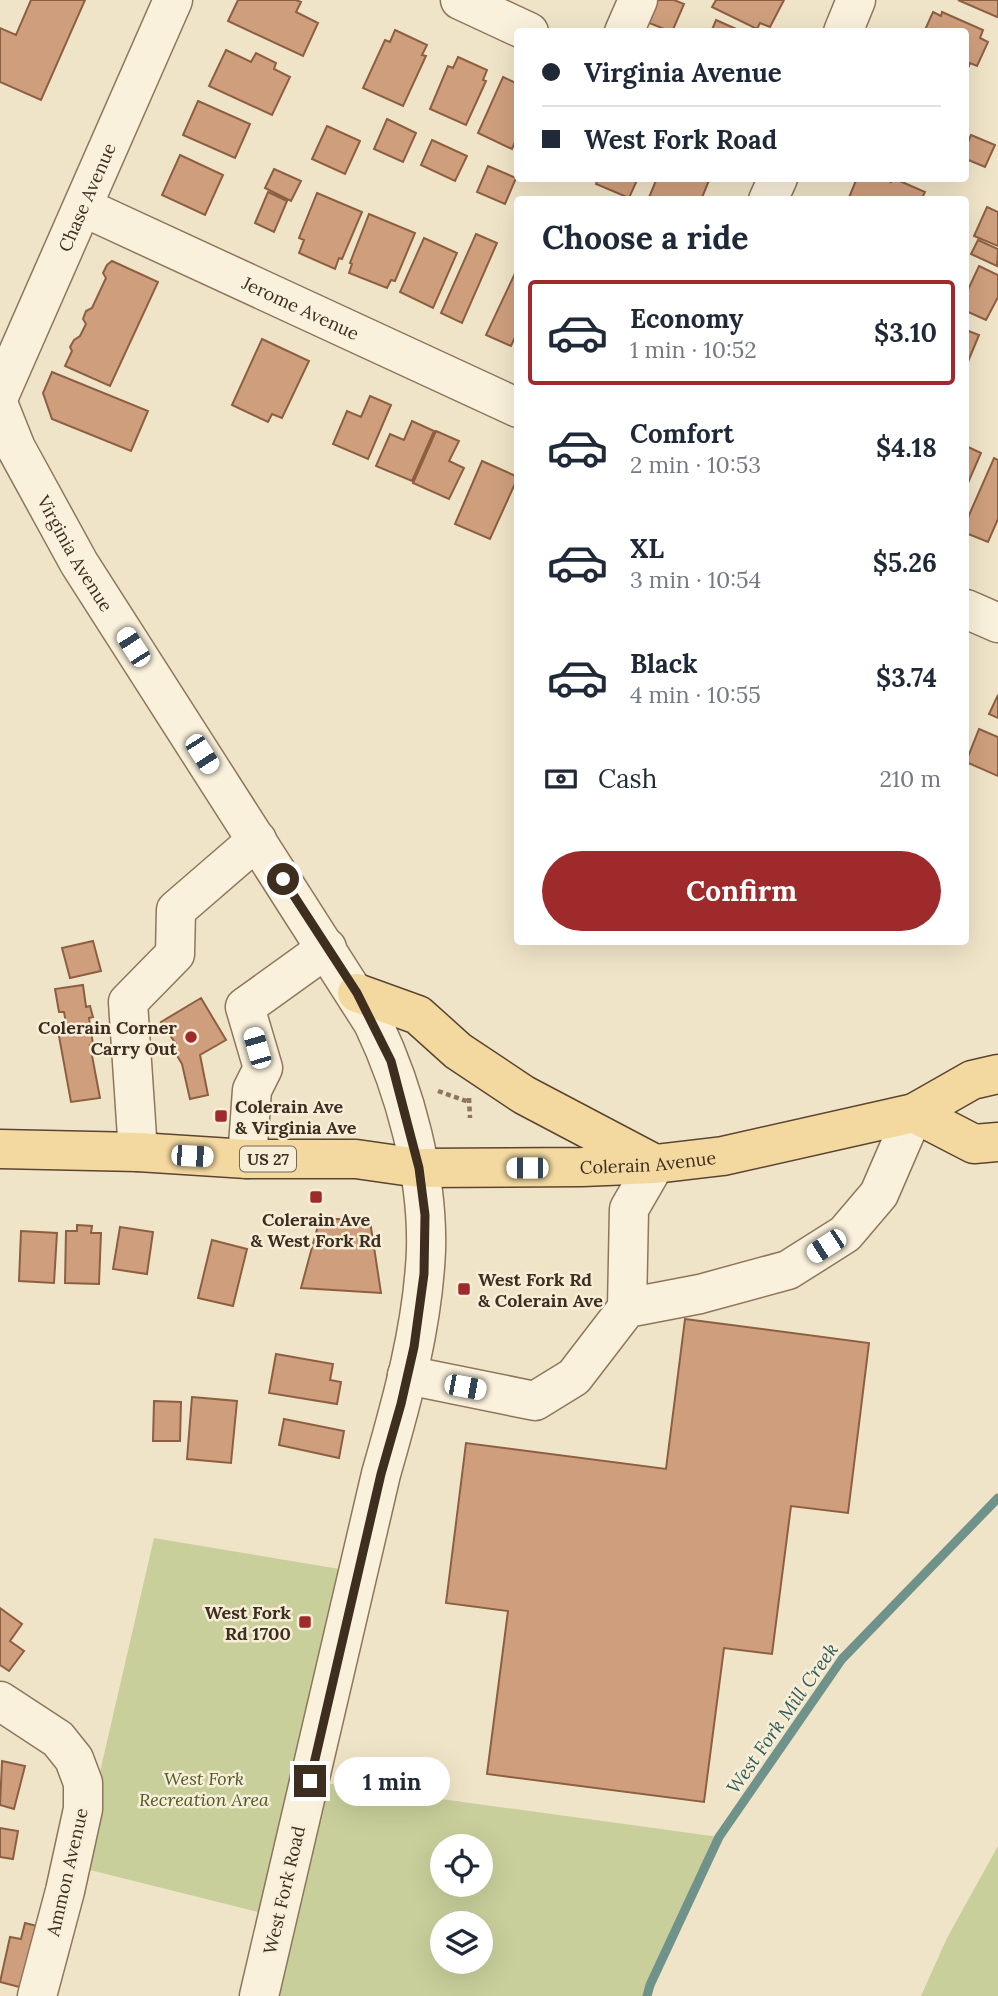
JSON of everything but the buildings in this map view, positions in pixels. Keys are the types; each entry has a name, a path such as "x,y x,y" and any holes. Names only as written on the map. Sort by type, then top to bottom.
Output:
{"main road":[{"path":"357,993 418,1015 458,1051 524,1095 655,1164"},
{"name":"US 27","path":"914,1113 972,1080 998,1074"},
{"name":"Colerain Avenue","path":"0,1149 247,1159 356,1159 419,1168 582,1167 655,1164 723,1156 914,1113"},
{"path":"914,1113 974,1144 998,1142"}],"street":[{"name":"Chase Avenue","path":"0,394 173,0"},
{"path":"460,0 520,28"},
{"path":"626,28 638,0"},
{"path":"845,28 856,0"},
{"name":"Jerome Avenue","path":"83,207 514,406"},
{"name":"Virginia Avenue","path":"0,408 16,448 79,563 357,993 391,1061 419,1168"},
{"path":"969,610 998,624"},
{"path":"138,1153 128,1002 175,954 176,910 257,840"},
{"path":"247,1159 252,1090 263,1068 246,1007 327,948"},
{"path":"627,1308 700,1294 788,1270 845,1234 879,1194 914,1113"},
{"path":"407,1376 535,1401 574,1377 627,1308 629,1209 655,1164"},
{"name":"West Fork Road","path":"259,1996 378,1486 407,1376 422,1298 426,1250 419,1168"},
{"name":"Ammon Avenue","path":"0,1701 58,1739 74,1759 83,1783 83,1809 65,1891 37,1996"}],"path":[{"path":"438,1091 470,1103"}],"green space":[{"name":"West Fork Recreation Area","path":"154,1538 358,1572 310,1781 719,1837 647,1996 259,1996 278,1917 78,1867"},
{"path":"998,1846 998,1996 921,1996 947,1938"}],"waterway":[{"name":"West Fork Mill Creek","path":"647,1996 719,1837 842,1659 998,1498"}],"place":[{"name":"Colerain Corner Carry Out","path":"191,1037"},
{"name":"Colerain Ave & Virginia Ave","path":"221,1116"},
{"name":"Colerain Ave & West Fork Rd","path":"316,1197"},
{"name":"West Fork Rd & Colerain Ave","path":"464,1289"},
{"name":"West Fork Rd 1700","path":"305,1622"}],"route":[{"path":"283,879 357,993 391,1061 419,1168 425,1215 426,1250 414,1347 381,1474 310,1781"}]}
